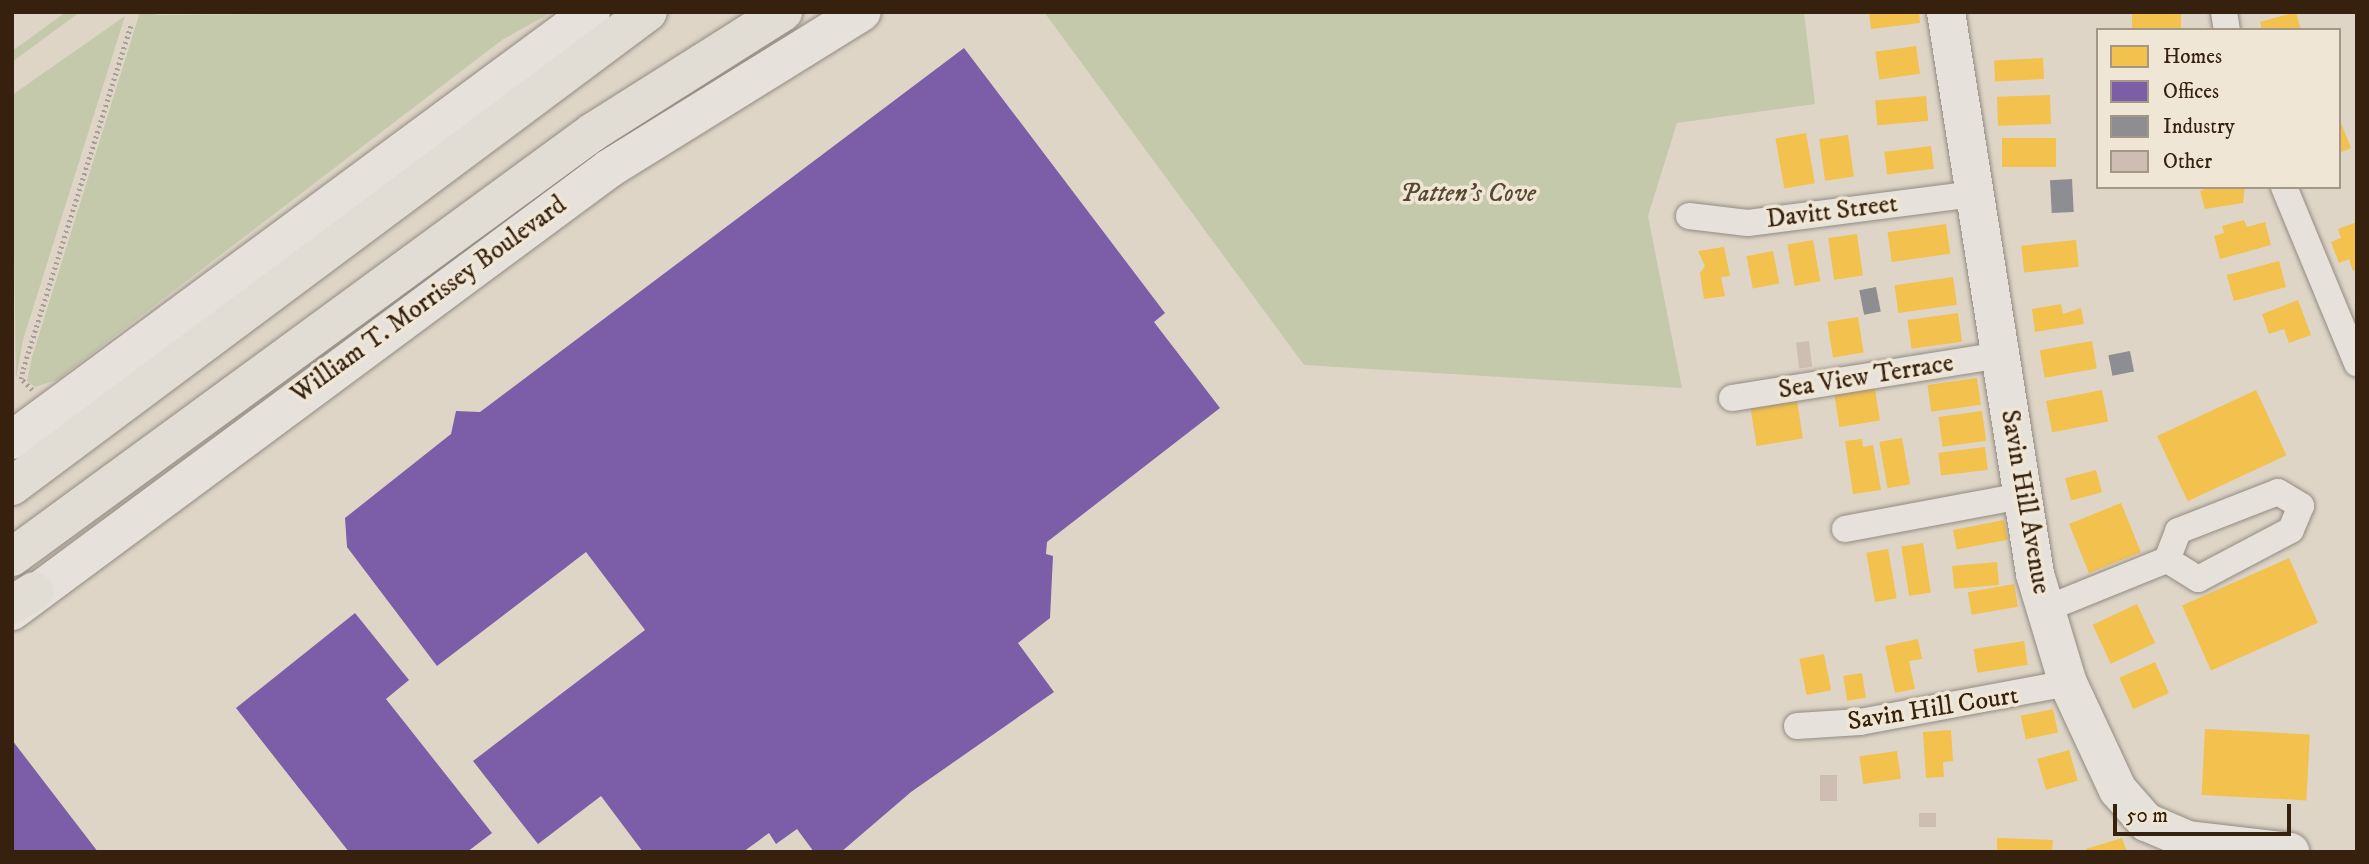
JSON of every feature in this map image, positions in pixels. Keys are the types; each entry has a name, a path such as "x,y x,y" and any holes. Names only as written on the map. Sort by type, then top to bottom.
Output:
{"main road":[{"path":"12,486 648,12"},
{"name":"William T. Morrissey Boulevard","path":"12,557 593,132 783,12"}],"street":[{"path":"12,440 591,12"},
{"name":"William T. Morrissey Boulevard","path":"20,602 627,156 862,12"},
{"name":"Savin Hill Avenue","path":"1946,12 2022,496 2043,610 2067,683 2118,790 2146,822 2188,840 2290,852"},
{"path":"2285,189 2357,363"},
{"name":"Davitt Street","path":"1689,216 1748,223 1975,194"},
{"name":"Sea View Terrace","path":"1732,398 2000,355"},
{"path":"2043,610 2167,560 2178,531 2278,492 2301,506 2291,530 2198,579 2167,560"},
{"path":"1845,529 2022,496"},
{"name":"Savin Hill Court","path":"1797,726 1860,722 2067,683"}],"path":[{"path":"21,379 131,24"}],"green space":[{"path":"66,12 80,12 12,62 12,51"},
{"path":"140,12 159,15 552,12 502,40 57,380 35,387 27,381 32,357"},
{"name":"Patten's Cove","path":"1044,12 1804,12 1815,104 1677,123 1648,216 1682,388 1304,365"},
{"path":"125,16 23,340 16,379 12,95"}],"building: Homes":[{"path":"1869,12 1919,12 1920,23 1871,29"},
{"path":"2296,12 2300,28 2262,28 2260,22"},
{"path":"2132,13 2181,13 2181,28 2132,28"},
{"path":"1916,46 1920,74 1879,79 1875,52"},
{"path":"2043,58 2044,79 1995,82 1994,61"},
{"path":"2050,95 2051,124 1998,126 1997,97"},
{"path":"1926,96 1928,121 1877,125 1875,100"},
{"path":"2341,123 2351,148 2341,152"},
{"path":"1806,133 1815,183 1784,189 1775,138"},
{"path":"1848,135 1854,177 1825,181 1819,139"},
{"path":"2002,138 2056,138 2056,167 2002,167"},
{"path":"1931,146 1934,169 1887,175 1884,152"},
{"path":"2245,189 2243,203 2205,209 2200,191"},
{"path":"2244,220 2247,227 2265,222 2271,245 2220,259 2214,236 2224,233 2222,226"},
{"path":"2357,222 2357,269 2353,271 2349,259 2339,263 2331,242 2341,238 2338,229"},
{"path":"1946,224 1950,254 1892,262 1888,232"},
{"path":"1857,234 1863,276 1834,280 1828,238"},
{"path":"1813,240 1820,281 1795,286 1787,245"},
{"path":"2076,240 2079,267 2024,273 2021,246"},
{"path":"1724,247 1730,276 1721,277 1725,296 1704,299 1700,273 1705,266 1698,251"},
{"path":"1773,251 1779,283 1753,289 1746,256"},
{"path":"2279,261 2286,287 2234,301 2227,275"},
{"path":"1953,277 1957,305 1898,313 1895,285"},
{"path":"2298,300 2311,335 2289,343 2284,329 2269,334 2262,314"},
{"path":"2061,304 2063,314 2081,308 2084,324 2035,332 2032,309"},
{"path":"1958,313 1962,342 1912,349 1907,320"},
{"path":"1858,317 1864,353 1833,357 1827,322"},
{"path":"2092,341 2097,369 2045,378 2040,350"},
{"path":"1977,378 1981,405 1931,412 1927,385"},
{"path":"1874,383 1880,421 1839,427 1834,389"},
{"path":"2102,390 2108,421 2052,432 2046,401"},
{"path":"2256,390 2286,455 2188,501 2157,436"},
{"path":"1797,401 1803,439 1757,446 1751,408"},
{"path":"1982,411 1986,441 1943,447 1938,417"},
{"path":"1902,438 1910,484 1888,488 1879,442"},
{"path":"1862,439 1863,447 1873,445 1881,490 1853,494 1845,441"},
{"path":"1985,447 1988,470 1941,476 1938,453"},
{"path":"2096,470 2102,492 2071,500 2065,478"},
{"path":"2121,503 2141,552 2089,573 2069,524"},
{"path":"2004,520 2008,540 1957,550 1953,530"},
{"path":"1923,543 1931,592 1909,596 1901,546"},
{"path":"1888,549 1897,598 1875,602 1866,553"},
{"path":"2289,558 2318,623 2211,670 2182,606"},
{"path":"1997,562 1999,585 1954,589 1952,566"},
{"path":"2014,584 2018,607 1972,615 1968,592"},
{"path":"2137,604 2155,643 2111,664 2093,625"},
{"path":"1918,639 1922,659 1909,661 1915,689 1895,693 1885,646"},
{"path":"2024,641 2028,665 1977,673 1974,649"},
{"path":"1824,654 1831,690 1807,695 1799,659"},
{"path":"2155,662 2169,693 2133,709 2119,678"},
{"path":"1862,673 1866,698 1847,701 1843,676"},
{"path":"2053,709 2058,732 2026,739 2021,716"},
{"path":"2205,729 2310,734 2306,800 2202,795"},
{"path":"1951,730 1953,761 1943,762 1944,777 1926,778 1923,732"},
{"path":"2069,750 2078,781 2046,790 2037,759"},
{"path":"1897,751 1901,779 1863,784 1859,756"},
{"path":"1997,838 2053,840 2052,852 1997,852"},
{"path":"2122,838 2127,852 2087,852 2086,849"}],"building: Offices":[{"path":"964,48 1165,313 1154,322 1220,408 1047,542 1046,554 1053,556 1050,618 1018,643 1054,692 911,792 841,852 814,852 797,829 776,844 769,833 743,852 643,852 601,796 538,844 473,761 645,630 586,552 437,666 347,547 345,518 451,434 456,411 480,412"},
{"path":"355,613 409,680 386,699 492,833 467,852 349,852 236,708"},
{"path":"12,740 98,852 12,852"}],"building: Industry":[{"path":"2072,179 2074,212 2052,213 2050,180"},
{"path":"1876,287 1881,312 1864,315 1859,290"},
{"path":"2130,351 2134,372 2112,376 2108,355"}],"building: Other":[{"path":"1809,341 1812,367 1799,368 1796,343"},
{"path":"1820,775 1837,775 1837,801 1820,801"},
{"path":"1919,813 1936,813 1936,827 1919,827"}]}
